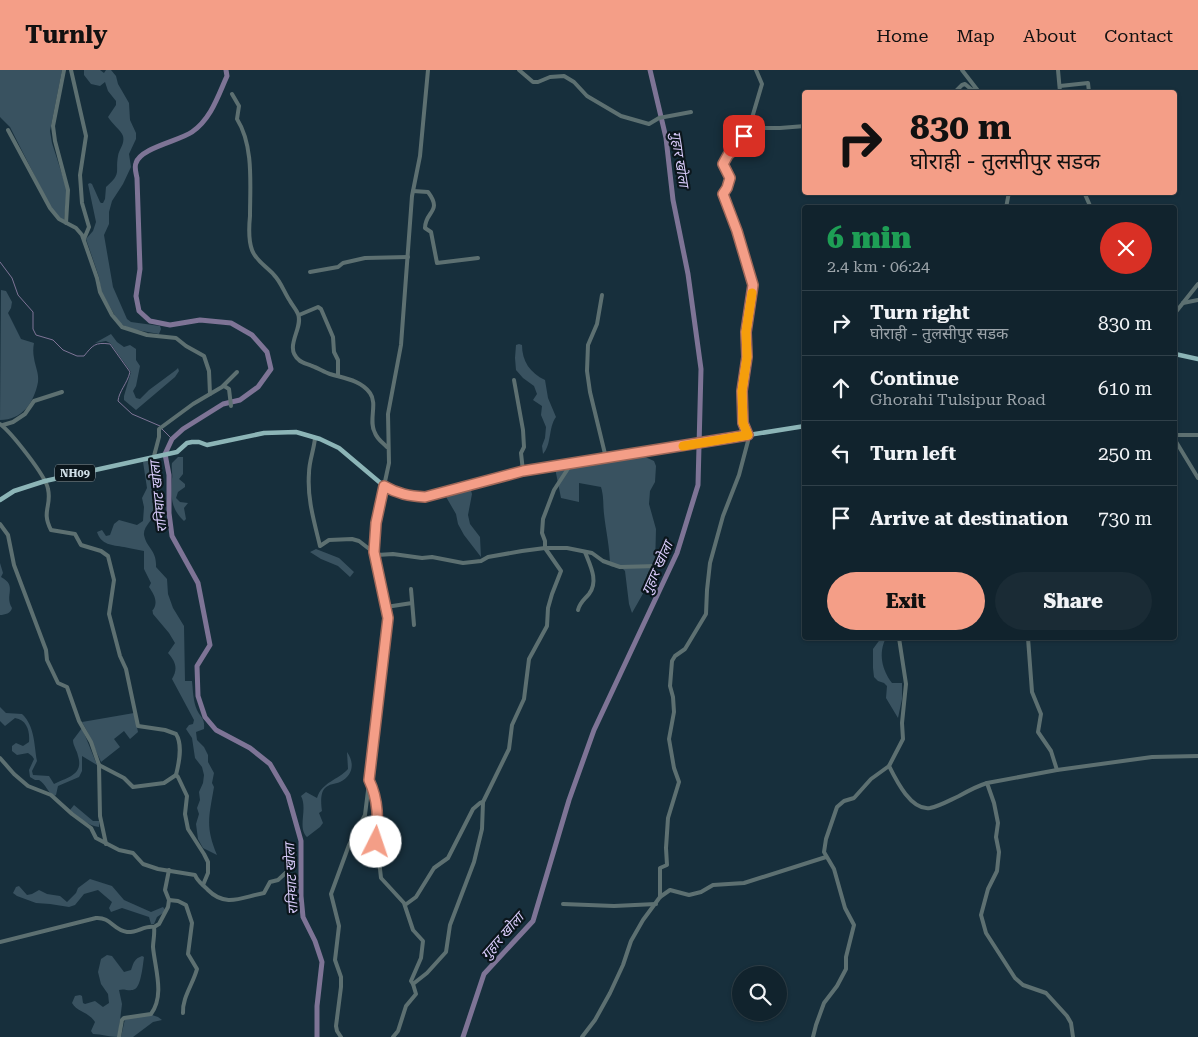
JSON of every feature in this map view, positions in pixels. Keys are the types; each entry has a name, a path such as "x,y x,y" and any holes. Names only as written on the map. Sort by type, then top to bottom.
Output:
{"main road":[{"path":"1177,354 1198,358"},
{"name":"NH09","path":"0,500 14,491 45,480 177,452 187,443 199,442 206,445 246,436 280,432 296,432 339,448 384,486 394,492 425,497 523,471 802,426"}],"street":[{"path":"64,70 53,126 68,190 66,223"},
{"path":"71,70 86,136 80,175 82,204 89,227 84,239"},
{"path":"341,1037 336,1026 341,988 341,977 335,960 339,926 330,894 349,845 365,815 386,650 388,618 374,552 376,523 388,463 388,414 401,345 413,191 420,156 428,70"},
{"path":"519,70 533,82 550,77 564,76 574,82 587,96 621,116 649,124 659,118 691,112"},
{"path":"660,897 660,868 667,865 668,818 679,782 674,768 669,739 674,712 670,686 672,661 675,656 685,649 706,614 710,562 723,516 739,475 748,435 743,423 742,391 747,357 746,332 753,285 737,231 723,194 730,178 724,163 728,155 743,142 744,136 750,128 762,84 756,70"},
{"path":"962,70 976,90"},
{"path":"1058,70 1060,90"},
{"path":"1060,86 1088,83 1089,90"},
{"path":"957,90 964,84 972,90"},
{"path":"232,94 240,106 237,119 242,128 248,150 250,186 249,233 252,250 258,261 274,274 282,285 299,315 292,348 294,355 300,361 360,384 370,392 373,402 373,431 387,448"},
{"path":"750,128 802,126"},
{"path":"8,130 50,208 59,219 76,228 82,235 100,292 119,323 126,329 147,335 176,338 186,346 200,352 206,360 210,394"},
{"path":"413,191 428,192 434,200 435,209 425,222 425,228 431,232 437,263 478,258"},
{"path":"310,272 338,267 343,263 365,258 408,256"},
{"path":"1177,310 1198,284"},
{"path":"602,295 597,324 588,346 587,370 590,392 606,458"},
{"path":"1183,303 1198,300"},
{"path":"299,315 318,307 321,309 333,337 334,352 338,360 338,376"},
{"path":"154,456 159,429 201,398 216,392 237,372"},
{"path":"514,380 523,430 523,471"},
{"path":"224,386 229,390 231,406"},
{"path":"62,392 34,401 25,414 14,422 1,424 45,480 49,492 46,520 51,530 75,534 81,545 100,551 108,556 114,580 109,614 120,656 126,669 138,726 155,728 176,734 179,738 176,775 187,796 185,814 188,829 208,862 208,873 203,885"},
{"path":"1177,435 1198,436"},
{"path":"315,438 309,472 309,491 310,508 320,546 329,540 352,539 359,541 369,550 379,555 393,554 422,558 432,557 463,563 545,548 567,548 592,553 603,562 620,567 657,566"},
{"path":"1177,443 1198,478"},
{"path":"413,984 427,973 446,952 455,907 465,888 474,862 482,829 483,802 509,750 512,725 524,699 529,660 546,626 548,608 560,570 545,548 542,533 546,508 554,490 571,464"},
{"path":"0,524 8,535 14,565 46,650 47,660 58,683 67,687 79,720 96,753 99,765 100,816 106,844"},
{"path":"578,610 579,604 591,590 594,578 585,552"},
{"path":"411,588 414,625"},
{"path":"386,607 412,603"},
{"path":"813,1037 824,1003 837,986 846,969 846,957 854,926 845,908 834,869 824,852 826,839 837,806 854,798 871,779 889,766 903,739 902,723 906,684 899,640"},
{"path":"1028,640 1032,692 1041,714 1038,732 1051,751 1057,770"},
{"path":"889,766 904,793 920,807 930,808 980,785 1057,770 1152,758 1198,756"},
{"path":"0,758 28,786 50,795 91,828 96,838 119,850 134,853 143,864 158,869 195,875 198,882 218,899 226,901 235,900 264,893 270,882 278,880 292,867"},
{"path":"99,765 124,778 133,787 164,783 176,775"},
{"path":"369,780 376,795 378,811 376,842 380,848 381,878 405,905 413,930 423,941 422,958 411,981 416,994 406,1006 398,1031 393,1037"},
{"path":"987,784 994,803 998,823 996,837 999,852 997,871 988,889 981,915 986,933 1015,978 1023,985 1046,993 1067,1016 1071,1023 1073,1037"},
{"path":"405,905 416,897 434,868 448,858 473,809 483,802"},
{"path":"582,1037 595,1020 610,993 623,965 631,941 643,920 660,897 670,890 689,895 701,892 714,885 744,883 826,857"},
{"path":"0,942 96,918 107,919 117,928 129,932 148,926 156,927 166,912 169,900 165,890 169,870"},
{"path":"169,900 178,901 186,905 192,923 188,954 197,969 188,996 183,1004 183,1013"},
{"path":"563,904 614,906 656,904"},
{"path":"119,1037 124,1018 152,1014 157,1002 158,983 153,948 154,927"}],"shaded area":[{"path":"0,70 62,70 50,131 67,190 64,221 59,218 50,206 10,127 0,117"},
{"path":"84,70 100,70 104,73 106,70 111,70 116,76 118,84 129,103 130,120 136,133 136,139 129,154 131,167 112,201 109,212 109,224 104,235 113,287 127,319 131,322 160,326 159,334 131,329 119,323 101,291 99,277 86,239 93,231 96,222 88,184 92,184 100,202 103,203 106,187 117,173 118,156 123,144 123,136 108,117 116,105 116,101 108,91 105,82 100,86 91,84 84,75"},
{"path":"1,290 6,291 12,302 8,313 21,339 34,343 33,354 38,382 30,403 21,414 0,420"},
{"path":"111,334 124,347 130,345 136,349 136,360 140,366 136,386 133,391 136,398 140,399 178,368 179,371 175,377 136,410 124,400 131,372 110,343 106,341 95,343"},
{"path":"516,345 522,345 523,356 528,366 535,374 545,380 548,398 556,417 548,446 543,454 542,446 546,427 541,415 542,406 533,400 537,394 534,386 516,370"},
{"path":"641,455 654,461 656,466 655,482 650,491 649,504 656,529 655,567 649,583 632,613 625,571 610,566 601,487 579,483 579,502 561,498 555,468"},
{"path":"178,457 183,457 183,474 179,479 185,484 185,487 178,492 176,498 180,502 188,503 184,508 186,519 184,521 176,511 172,496 172,463"},
{"path":"149,460 157,468 160,478 156,500 157,511 145,529 144,535 155,557 156,567 167,579 168,594 173,608 184,626 185,681 192,681 196,707 204,723 204,729 196,732 197,740 204,747 208,755 208,762 214,773 209,829 217,855 203,848 198,839 196,824 199,814 197,808 204,775 202,767 195,758 192,738 186,729 189,725 193,724 194,720 172,679 175,666 173,659 168,653 175,643 153,614 152,610 155,606 155,601 149,587 151,583 144,569 144,551 107,544 101,540 97,532 102,530 106,536 110,535 114,524 119,520 137,525 143,521 144,507 142,498 147,488 143,462"},
{"path":"470,487 472,494 468,515 470,524 480,537 481,557 464,535 458,524 456,514 445,495"},
{"path":"316,549 339,558 354,572 350,577 338,566 310,552"},
{"path":"0,563 3,573 1,577 6,580 10,587 9,599 12,608 4,615 0,615"},
{"path":"880,640 885,640 882,650 882,661 886,673 892,683 902,683 902,699 898,718 886,698 887,686 874,677 873,649"},
{"path":"0,707 6,713 22,714 29,724 37,761 32,771 33,775 49,776 54,784 73,774 79,767 79,762 73,740 82,728 97,765 82,756 82,771 79,777 58,786 54,796 39,780 30,777 29,770 34,759 32,756 28,753 17,755 12,751 12,746 16,743 23,746 29,742 27,727 22,721 15,718 5,726 0,721"},
{"path":"134,713 138,732 130,739 124,731 114,739 120,747 101,762 82,722"},
{"path":"347,752 352,765 350,773 340,782 323,790 321,799 322,811 319,813 323,823 307,837 303,829 303,801 301,796 306,792 317,798 326,785 344,773 348,769"},
{"path":"74,805 93,821 99,821 99,827 87,823 73,813 70,810"},
{"path":"90,879 112,886 124,900 151,912 163,907 166,911 157,917 154,924 151,924 149,917 122,908 111,912 109,908 112,902 98,890 84,894 75,905 69,907 36,903 13,893 16,887 19,886 27,895 39,890 47,894 60,896 67,902 76,893 78,888"},
{"path":"107,955 112,956 124,972 131,970 137,958 144,957 137,987 133,990 119,990 122,1004 118,1037 93,1034 91,1031 95,1022 72,1003 75,996 80,995 85,1004 95,1001 103,1007 109,1003 108,994 101,984 98,972 101,959"},
{"path":"152,1015 162,1020 153,1022 133,1037 121,1037 125,1019"}],"waterway":[{"name":"रानिघाट खोला","path":"226,70 227,76 217,99 199,127 186,135 152,149 139,158 136,163 140,269 136,296 139,311 150,321 170,325 200,320 231,323 252,335 267,352 271,369 258,387 240,400 223,404 183,429 172,439 165,454 169,475 169,513 172,536 198,583 210,645 197,666 198,696 205,717 216,730 250,748 270,764 288,795 301,841 303,917 315,941 322,962 317,1006 317,1037"},
{"name":"गुहार खोला","path":"463,1037 484,974 533,921 569,800 594,730 677,553 698,485 701,369 688,274 673,200 666,138 650,70"},
{"path":"0,262 12,278 18,295 33,312 33,329 36,335 53,340 63,350 77,356 84,356 92,347 98,344 110,344 130,372 118,401 132,414 160,426"},
{"path":"162,429 172,439"}],"slow traffic":[{"path":"683,446 748,435 743,423 742,391 747,357 746,332 752,293"}],"route":[{"path":"376,842 378,811 376,795 369,780 388,618 374,552 376,523 384,486 394,492 425,497 523,471 748,435 743,423 742,391 747,357 746,332 753,285 737,231 723,194 730,178 723,164 725,158 743,142 744,136"}]}
